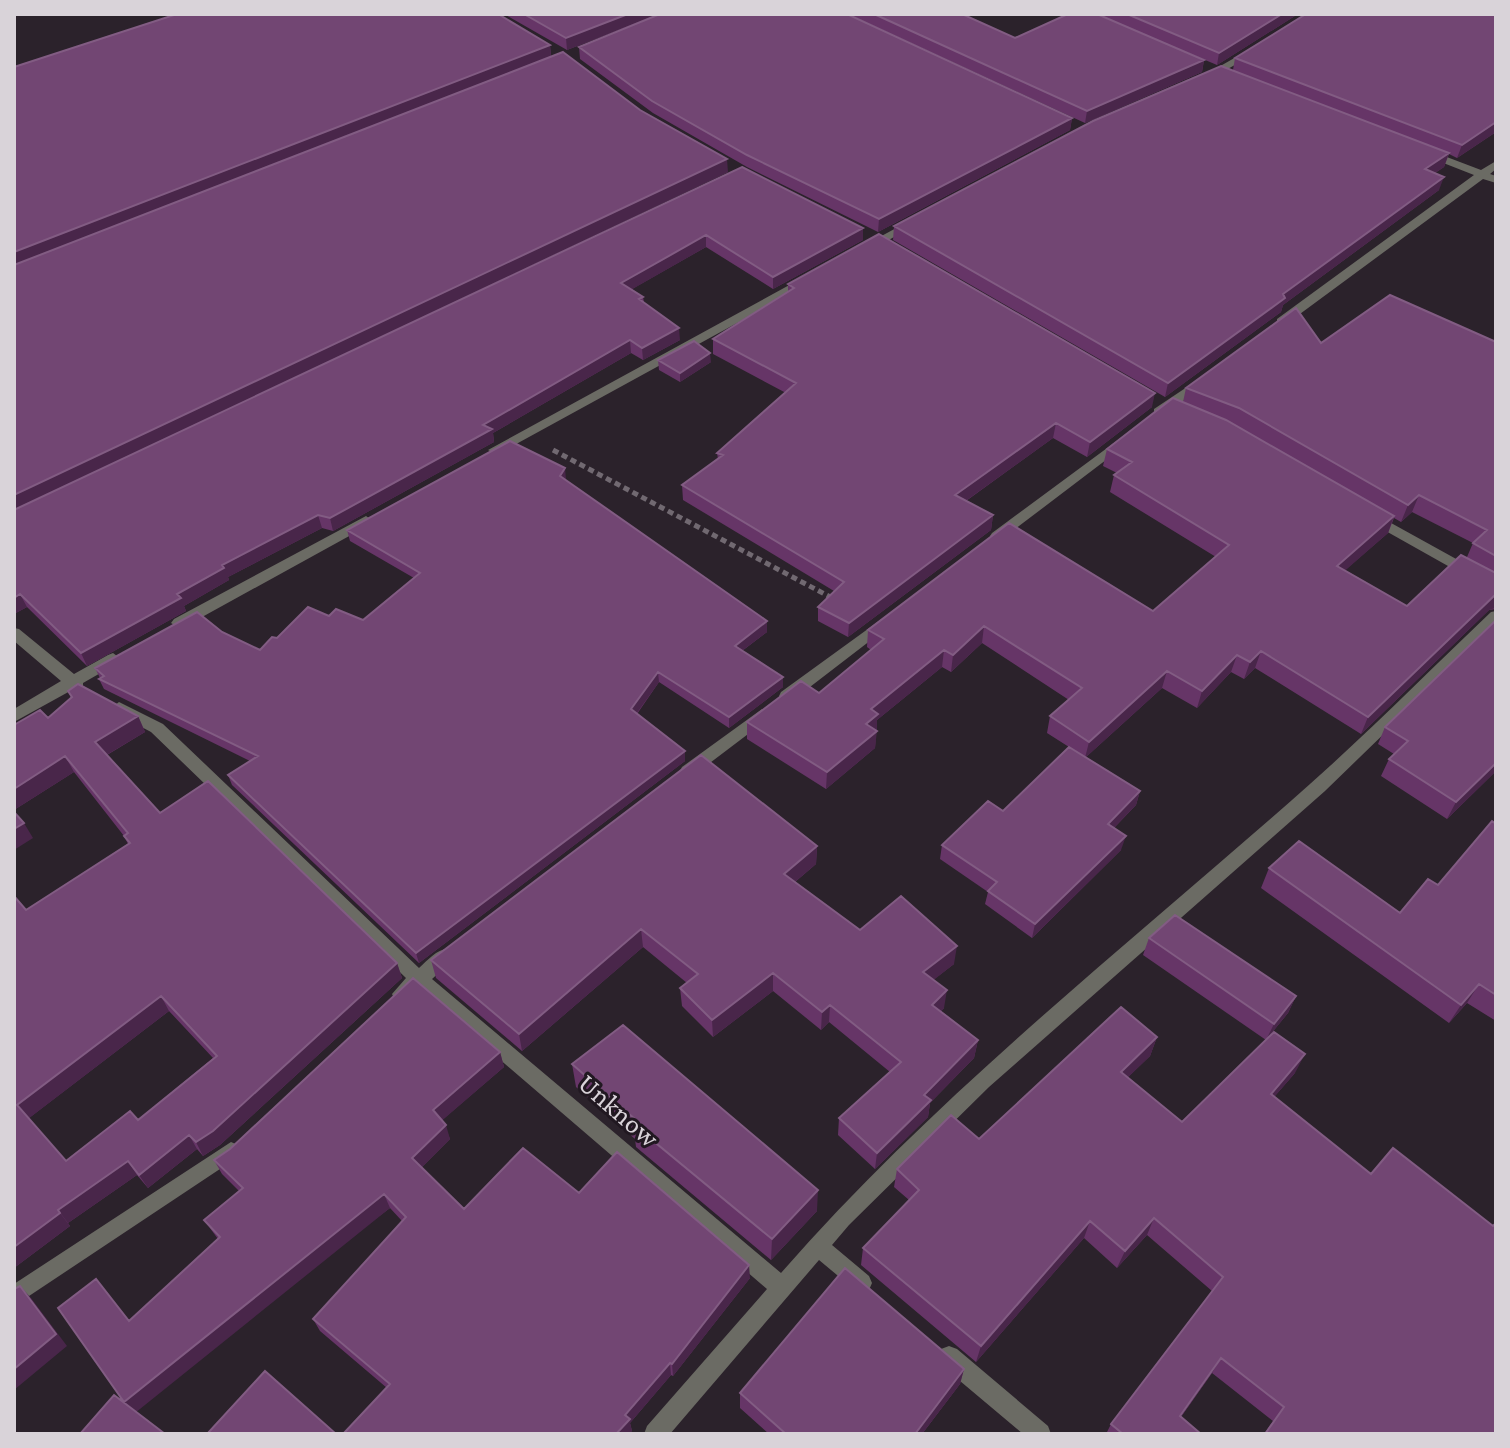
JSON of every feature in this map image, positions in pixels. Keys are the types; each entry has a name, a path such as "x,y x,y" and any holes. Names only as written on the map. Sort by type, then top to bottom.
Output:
{"street":[{"path":"1191,83 1218,72 1258,47"},
{"path":"1204,66 1233,78"},
{"path":"1409,146 1492,173"},
{"path":"1267,332 1492,173"},
{"path":"851,255 919,218"},
{"path":"864,233 892,248"},
{"path":"483,457 810,278"},
{"path":"980,549 1217,370"},
{"path":"1358,509 1496,588"},
{"path":"167,630 373,517"},
{"path":"655,1434 842,1218 982,1081 1319,786 1496,616"},
{"path":"680,777 887,620"},
{"name":"Unknow","path":"14,633 71,682 157,728 418,978 781,1287"},
{"path":"14,716 126,652"},
{"path":"385,1009 455,949"},
{"path":"14,1296 229,1154 240,1143"},
{"path":"818,1246 876,1295"},
{"path":"935,1345 1040,1434"}],"path":[{"path":"524,434 887,620"}],"building":[{"path":"177,14 498,14 550,45 14,252 14,67"},
{"path":"524,14 628,14 566,38"},
{"path":"660,14 847,14 1072,118 879,219 747,155 652,101 579,47"},
{"path":"874,14 962,14 1015,38 1068,14 1097,14 1204,60 1087,111"},
{"path":"1127,14 1282,14 1219,53"},
{"path":"1306,14 1496,14 1496,122 1462,145 1235,58"},
{"path":"563,52 640,110 727,159 14,495 14,265"},
{"path":"1221,66 1449,153 1425,169 1444,177 1283,294 1285,298 1168,383 894,226 1093,121"},
{"path":"742,167 863,228 773,277 706,235 621,283 643,297 639,299 679,328 642,348 630,340 483,425 492,429 330,518 318,515 222,565 224,568 177,594 181,598 81,653 20,594 14,598 14,510"},
{"path":"879,234 1155,393 1090,442 1056,423 955,495 993,515 849,623 818,607 844,582 682,485 723,455 717,453 796,383 713,339 794,288 788,284"},
{"path":"1390,295 1496,342 1496,556 1473,543 1487,530 1419,495 1408,505 1239,408 1186,388 1296,308 1321,343"},
{"path":"694,341 710,353 680,373 658,360"},
{"path":"1173,398 1226,420 1394,516 1337,566 1407,606 1461,555 1496,573 1496,594 1368,717 1261,651 1250,662 1237,655 1202,691 1167,671 1089,742 1050,716 1082,688 984,626 953,655 944,650 871,709 878,714 866,724 877,731 827,772 747,722 801,681 819,693 884,639 868,630 1009,523 1153,611 1229,545 1114,475 1132,462 1107,449"},
{"path":"510,441 565,468 560,476 767,621 735,646 783,677 729,717 658,672 631,709 685,751 416,953 228,775 258,756 99,679 104,676 95,668 197,612 222,632 260,650 272,637 277,638 308,607 329,616 336,609 363,620 420,573 347,530"},
{"path":"1496,620 1496,763 1456,802 1389,759 1408,741 1385,727"},
{"path":"78,684 138,716 95,742 160,813 208,781 397,963 213,1131 196,1142 189,1135 139,1175 128,1161 58,1210 60,1213 14,1247 14,896 26,910 130,843 124,836 128,833 65,756 14,789 14,725 40,710 48,718 72,697 68,691","holes":["161,996 217,1056 138,1120 130,1111 66,1161 17,1105"]},
{"path":"1069,747 1140,791 1108,824 1126,836 1035,924 988,891 997,882 942,845 988,801 1003,811"},
{"path":"701,755 817,846 784,874 860,930 901,896 957,946 923,972 947,990 932,1005 978,1040 924,1095 931,1100 877,1153 839,1118 901,1062 830,1005 822,1012 773,973 712,1020 680,988 698,974 641,929 519,1034 431,960"},
{"path":"14,812 24,823 14,829"},
{"path":"1492,821 1496,824 1496,995 1479,984 1461,1005 1269,868 1299,841 1400,913 1428,879 1438,885"},
{"path":"1175,915 1296,996 1274,1024 1149,938"},
{"path":"413,978 500,1052 433,1110 446,1125 412,1158 464,1209 523,1148 579,1193 617,1152 749,1265 672,1364 625,1415 630,1419 616,1434 343,1434 390,1384 313,1319 406,1217 384,1194 124,1402 58,1308 96,1279 129,1321 220,1237 204,1220 243,1188 214,1160 230,1149"},
{"path":"1121,1007 1157,1037 1121,1072 1182,1122 1274,1032 1305,1054 1271,1094 1371,1174 1393,1148 1493,1226 1496,1223 1496,1434 1265,1434 1284,1407 1221,1358 1180,1416 1201,1434 1123,1434 1111,1424 1223,1277 1154,1218 1125,1251 1090,1221 981,1346 863,1248 919,1190 897,1169 951,1115 979,1139"},
{"path":"623,1025 818,1190 772,1239 634,1125 637,1121 572,1064"},
{"path":"845,1268 964,1369 915,1434 786,1434 740,1393"},
{"path":"20,1286 56,1334 14,1369 14,1289"},
{"path":"265,1371 336,1434 207,1434"},
{"path":"114,1395 165,1434 80,1434"}]}
